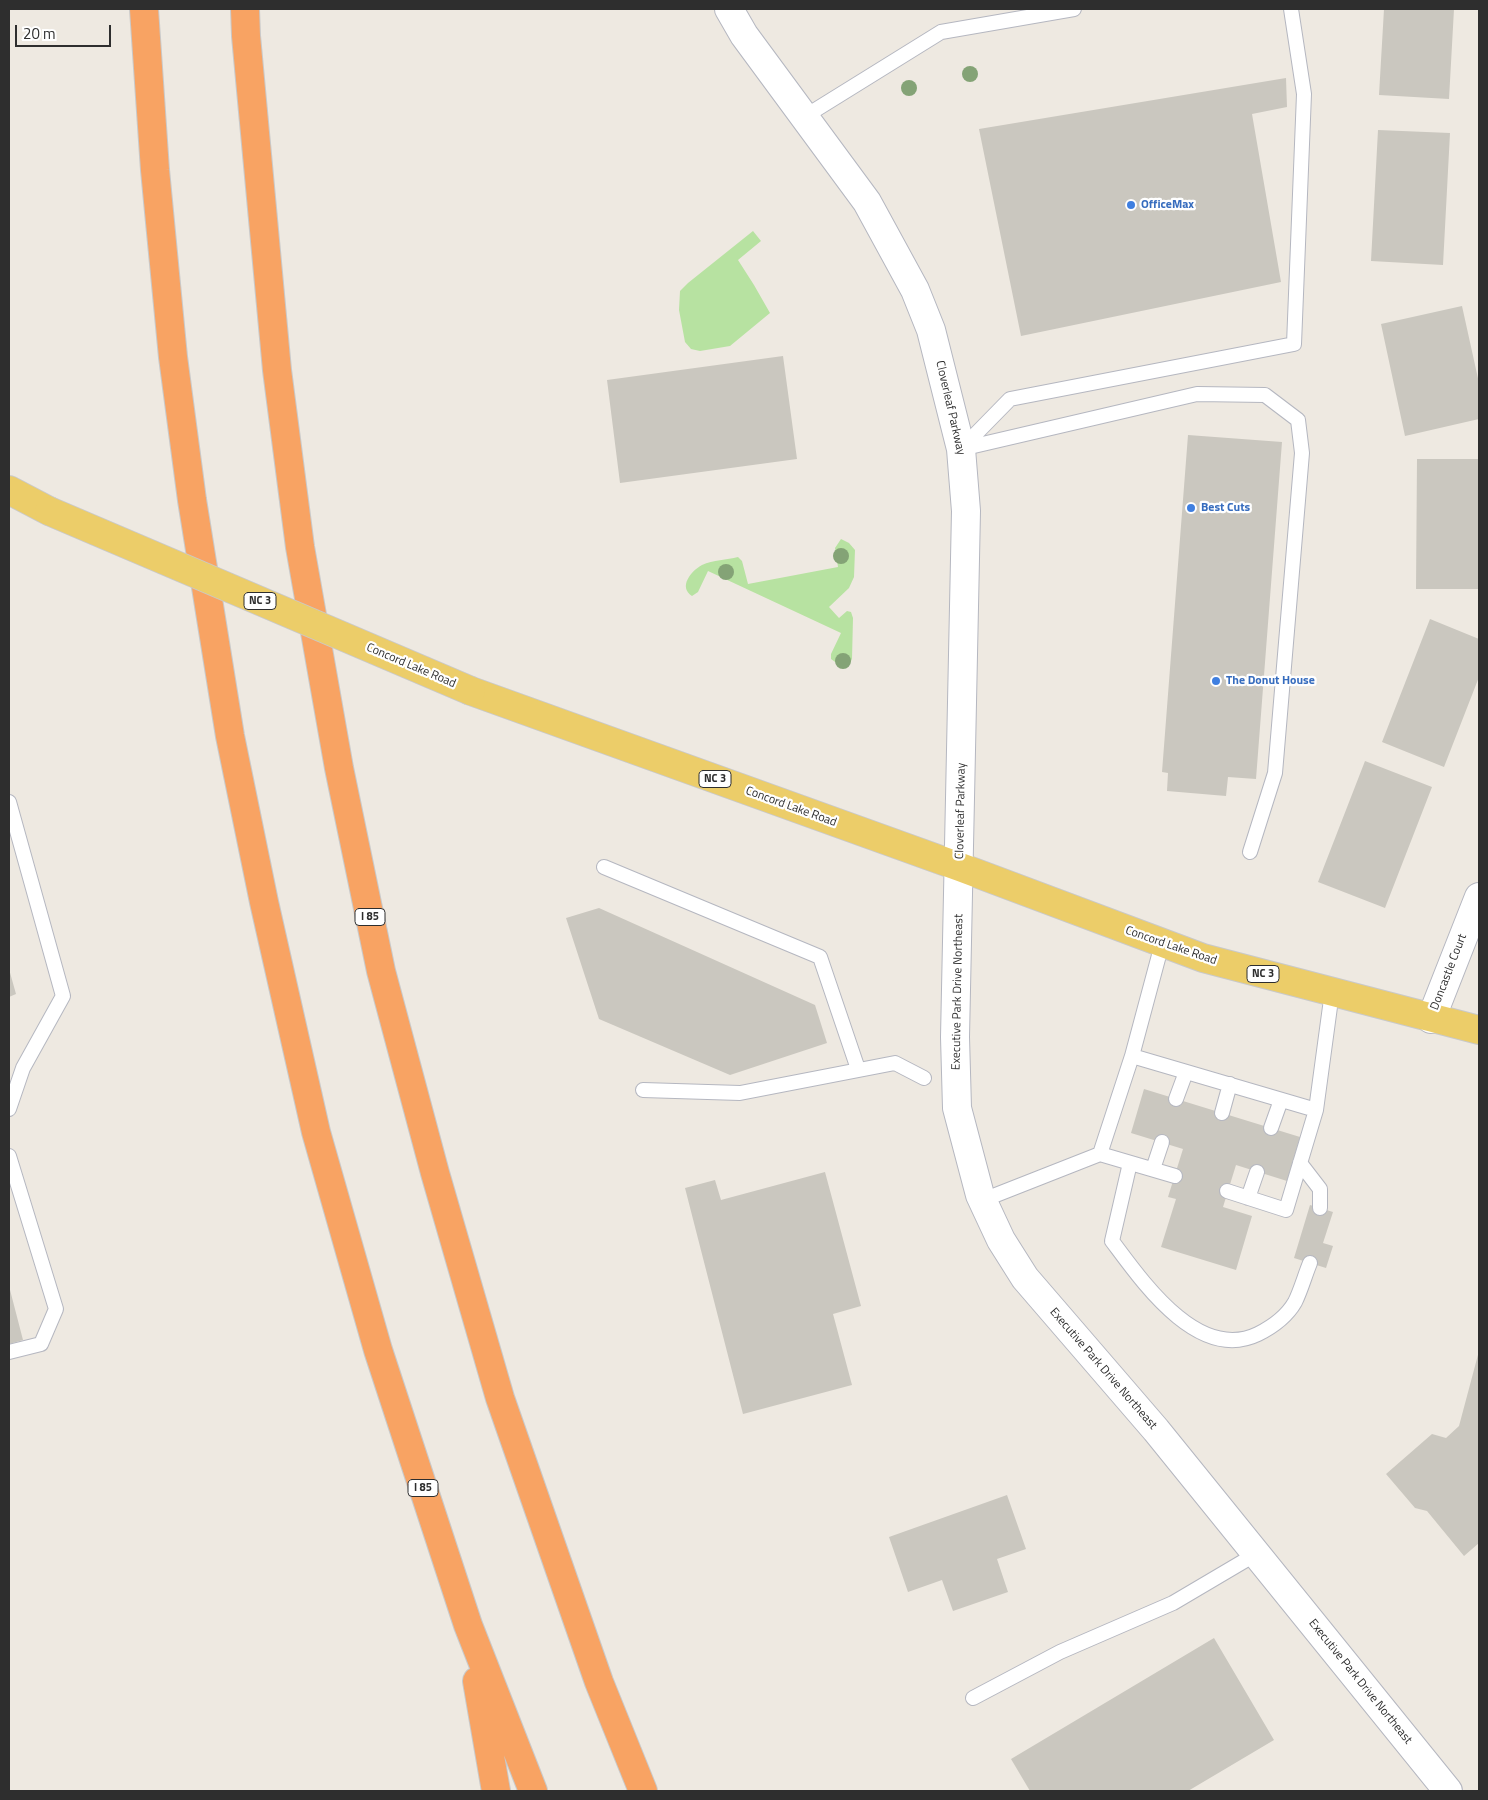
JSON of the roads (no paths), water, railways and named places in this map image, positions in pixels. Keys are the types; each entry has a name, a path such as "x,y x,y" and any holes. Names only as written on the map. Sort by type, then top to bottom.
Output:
{"highway":[{"name":"I 85","path":"144,9 155,170 173,357 192,500 230,736 264,902 316,1132 378,1350 468,1625 533,1791"},
{"name":"I 85","path":"245,9 277,370 300,547 339,768 381,971 435,1174 500,1398 599,1682 643,1791"},
{"path":"468,1625 496,1791"}],"main road":[{"name":"Concord Lake Road","path":"9,490 49,511 471,691 960,867 1203,958 1479,1030"}],"street":[{"name":"Cloverleaf Parkway","path":"729,9 744,35 867,202 915,290 931,330 961,449 966,511 960,867"},
{"name":"Executive Park Drive Northeast","path":"960,867 955,1037 957,1108 983,1200 1001,1240 1025,1278 1156,1430 1448,1791"},
{"name":"Doncastle Court","path":"1431,1018 1479,897"}],"lane":[{"path":"804,117 942,32 1074,9"},
{"path":"961,449 1010,399 1294,344 1304,94 1291,9"},
{"path":"961,449 1197,394 1266,395 1298,420 1302,453 1275,773 1250,852"},
{"path":"9,802 63,996 23,1068 9,1109"},
{"path":"604,867 820,957 858,1069"},
{"path":"1100,1154 1132,1056 1162,944"},
{"path":"1227,1191 1286,1210 1316,1110 1332,992"},
{"path":"1132,1056 1316,1110"},
{"path":"643,1090 740,1093 895,1063 924,1078"},
{"path":"1176,1099 1186,1072"},
{"path":"1222,1113 1230,1084"},
{"path":"1271,1128 1281,1100"},
{"path":"1153,1169 1162,1142"},
{"path":"983,1200 1100,1154 1175,1176"},
{"path":"9,1156 56,1309 41,1344 9,1352"},
{"path":"1130,1163 1112,1241 1147,1287 1181,1320 1203,1333 1226,1340 1249,1338 1272,1327 1294,1302 1310,1263"},
{"path":"1300,1163 1320,1188 1320,1208"},
{"path":"1248,1198 1257,1172"},
{"path":"973,1698 1060,1652 1173,1603 1256,1554"}],"place":[{"name":"OfficeMax","path":"1131,205"},
{"name":"Best Cuts","path":"1191,508"},
{"name":"The Donut House","path":"1216,681"}]}
